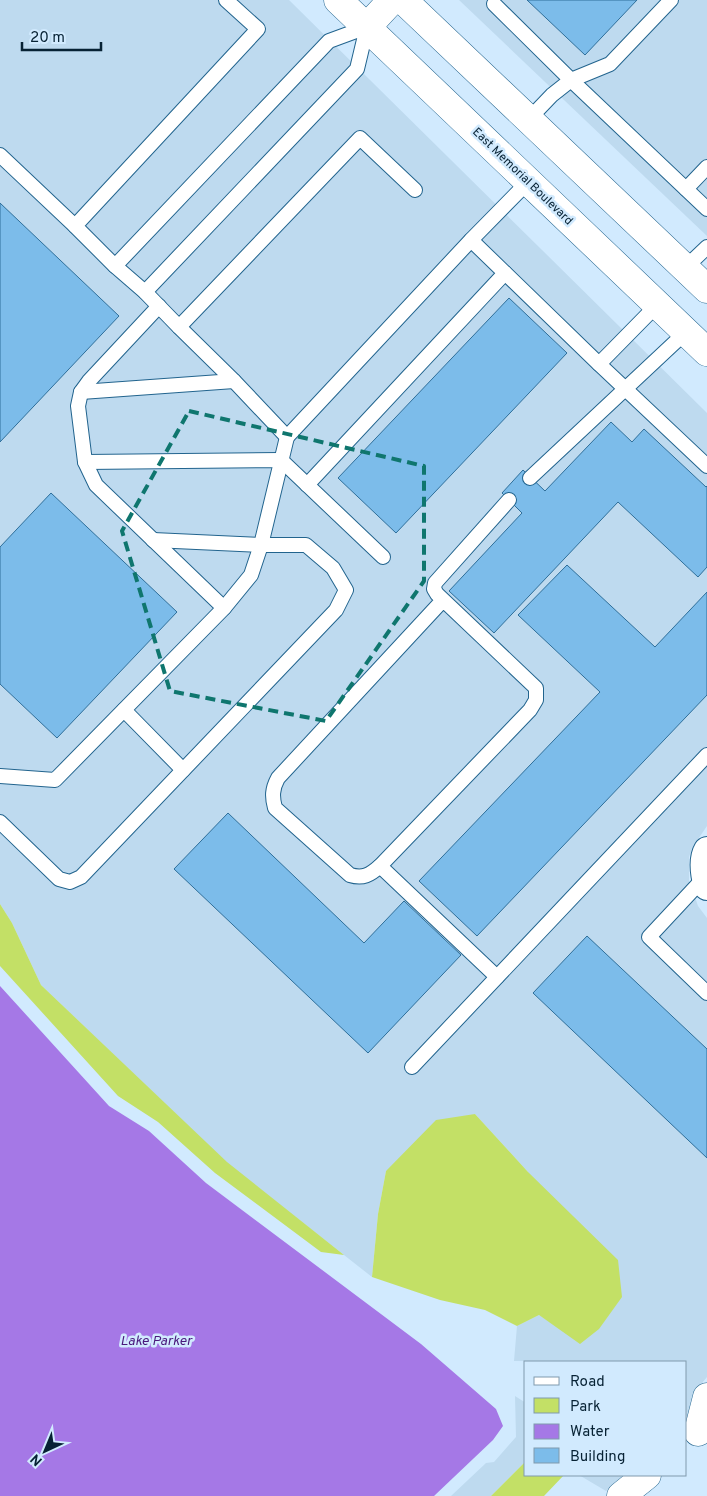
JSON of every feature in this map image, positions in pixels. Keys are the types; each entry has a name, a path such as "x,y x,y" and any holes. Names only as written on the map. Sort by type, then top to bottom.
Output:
{"main road":[{"name":"East Memorial Boulevard","path":"338,0 707,352"},
{"path":"366,27 392,0"},
{"path":"404,0 707,289"},
{"path":"699,1436 707,1397"},
{"path":"621,1496 646,1476"}],"lane":[{"path":"75,226 258,29 226,0"},
{"path":"529,119 552,95 572,80 610,64 671,0"},
{"path":"494,4 707,209"},
{"path":"115,266 329,41 366,27"},
{"path":"145,292 358,69 366,27"},
{"path":"179,327 360,138 415,190"},
{"path":"0,155 115,266 160,306 287,437"},
{"path":"686,189 707,167"},
{"path":"0,776 55,780 224,608 251,575 261,546 287,437 471,240 528,182"},
{"path":"471,240 707,466"},
{"path":"685,268 707,247"},
{"path":"307,485 505,273"},
{"path":"599,364 657,305"},
{"path":"160,306 89,381 81,392 78,406 86,462 96,485 224,608"},
{"path":"530,478 686,332"},
{"path":"81,392 234,381"},
{"path":"86,462 281,460 383,557"},
{"path":"443,600 278,778 273,786 272,798 275,808 350,876 358,878 369,876 380,866 530,710 536,700 536,688 443,600 434,589 435,583 509,500"},
{"path":"0,822 59,879 70,882 81,877 336,610 346,590 333,568 306,545 261,546 153,540"},
{"path":"124,710 183,770"},
{"path":"412,1067 707,755"},
{"path":"380,866 497,977"},
{"path":"705,871 649,938 707,993"}],"highlighted area":[{"path":"189,411 424,466 424,581 326,721 170,691 122,531"}],"shaded area":[{"path":"0,0 289,0 707,413 707,826 692,848 689,857 689,885 691,885 698,906 707,918 707,1377 693,1394 687,1418 687,1361 514,1361 517,1326 539,1315 564,1331 528,1172 475,1114 386,1171 378,1214 372,1277 227,1163 41,985 12,923 0,904"},
{"path":"459,0 707,0 707,236"},
{"path":"515,1396 524,1402 524,1463 491,1496 451,1496 486,1463 494,1462 516,1437"},
{"path":"581,1476 625,1476 606,1491"}],"green space":[{"path":"0,904 12,923 41,985 227,1162 344,1255 321,1252 215,1173 158,1122 118,1096 0,966"},
{"path":"475,1114 528,1172 618,1260 622,1297 599,1329 580,1344 539,1315 517,1326 485,1310 440,1300 372,1277 378,1214 386,1171 436,1120"},
{"path":"524,1463 524,1476 563,1476 544,1496 491,1496"}],"water":[{"name":"Lake Parker","path":"0,986 109,1106 149,1131 206,1183 421,1344 496,1409 503,1426 493,1440 434,1496 0,1496"}],"building":[{"path":"527,0 637,0 585,55"},
{"path":"0,203 119,316 0,442"},
{"path":"509,298 567,353 396,533 338,478"},
{"path":"611,422 632,442 644,429 707,486 707,567 698,577 618,502 494,633 449,591 522,513 502,493 523,470 545,491"},
{"path":"51,493 177,612 57,738 0,684 0,547"},
{"path":"567,565 655,647 707,592 707,695 477,936 419,881 600,692 518,615"},
{"path":"228,813 364,943 404,901 461,955 368,1053 174,869"},
{"path":"587,936 707,1049 707,1158 533,993"}]}
